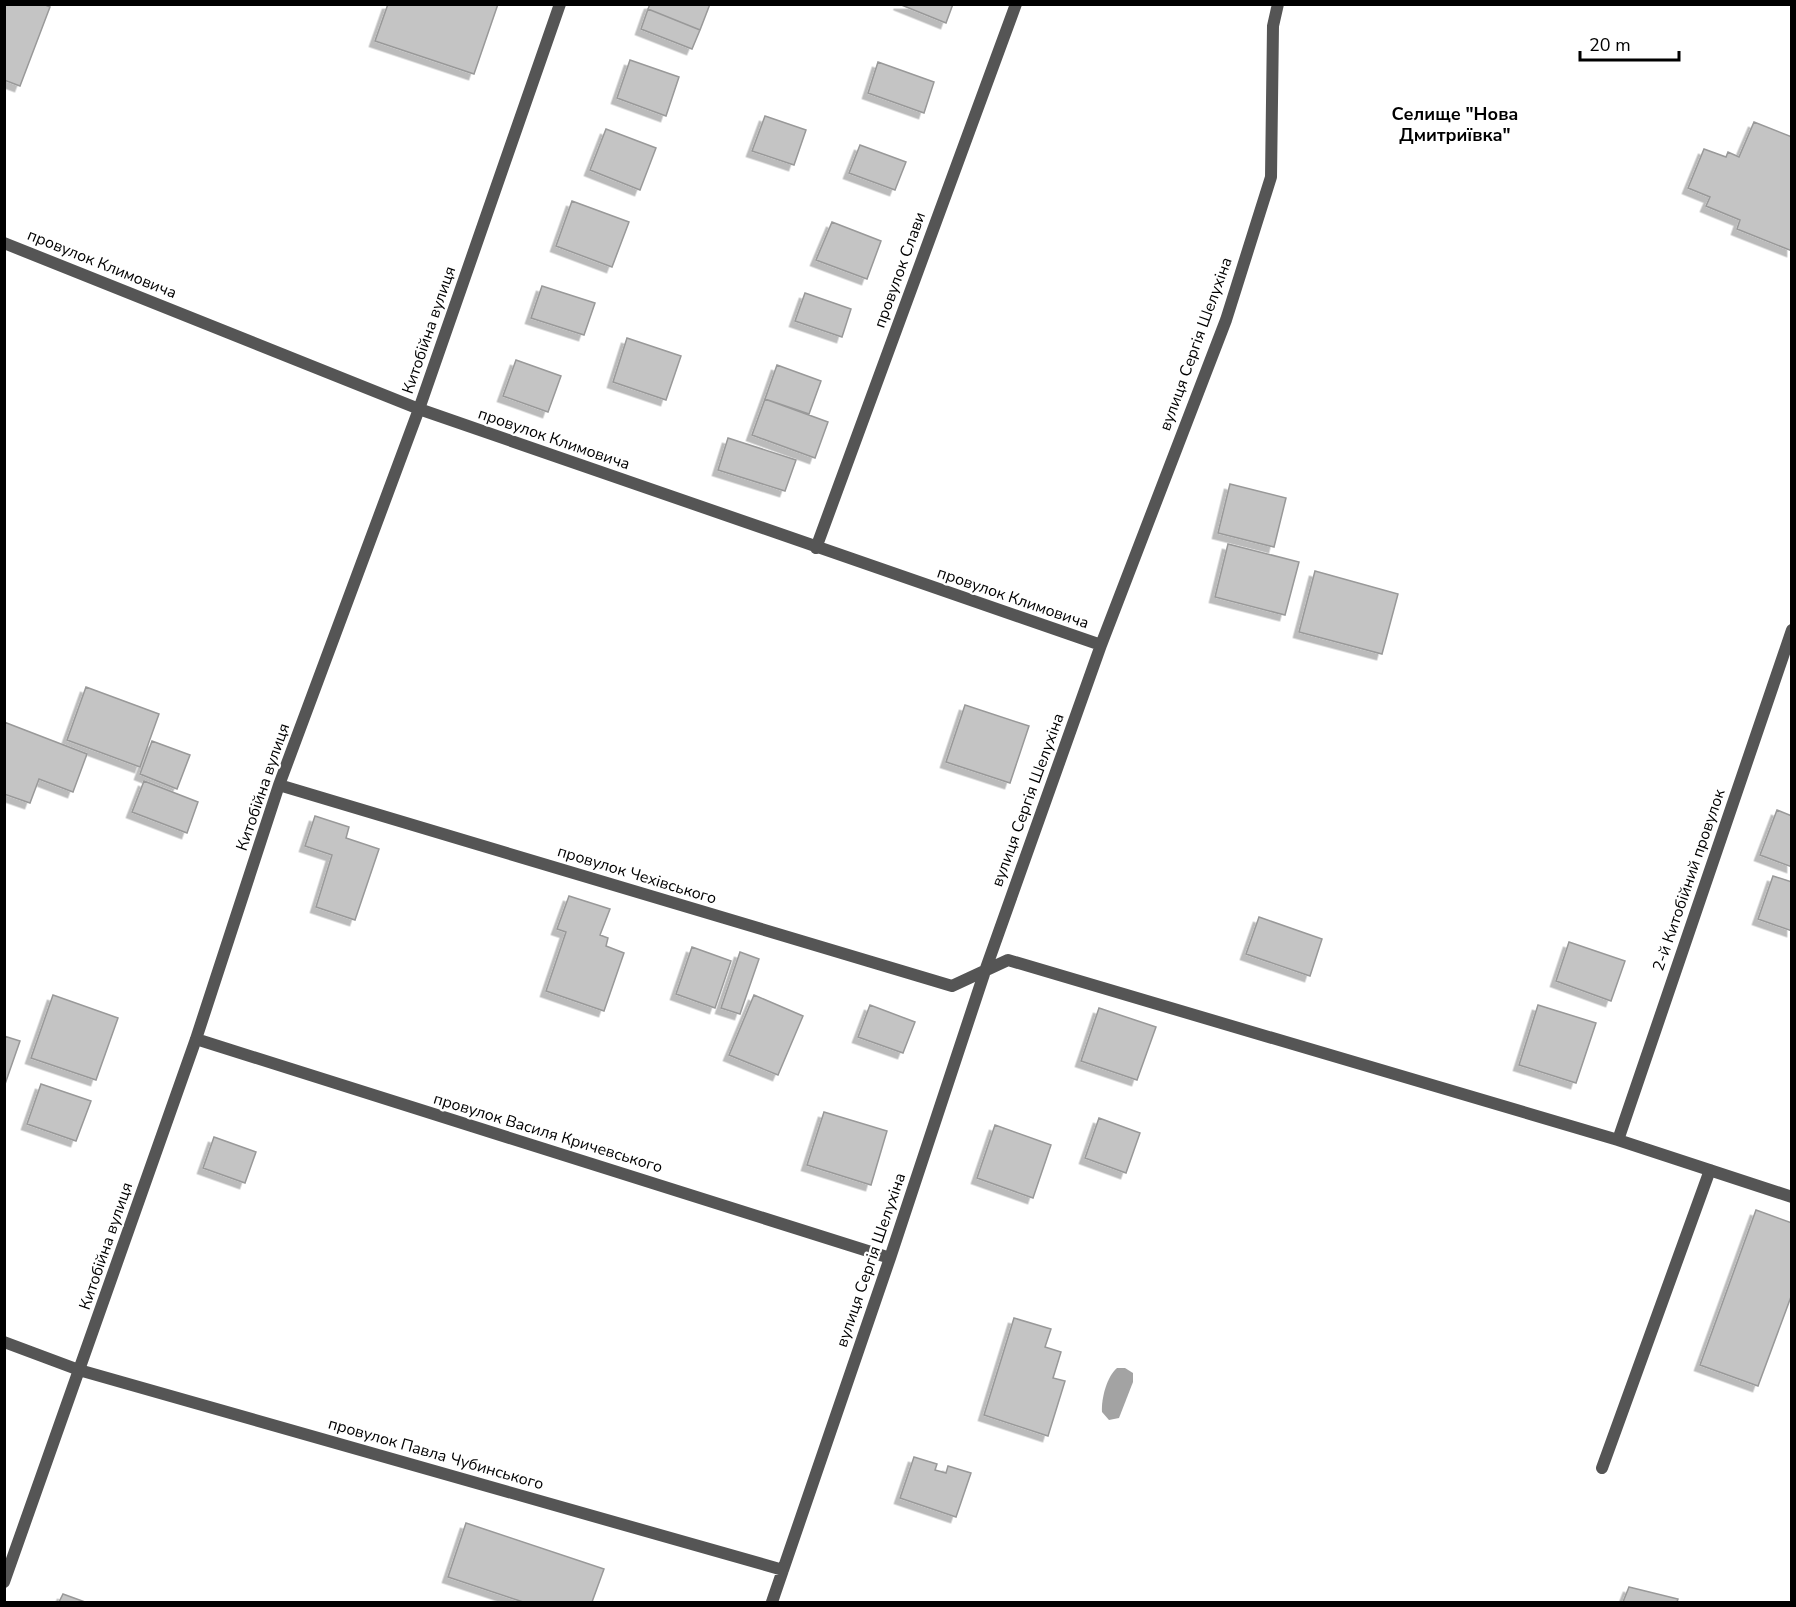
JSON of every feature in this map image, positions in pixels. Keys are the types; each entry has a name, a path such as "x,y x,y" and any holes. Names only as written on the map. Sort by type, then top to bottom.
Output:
{"street":[{"name":"Китобійна вулиця","path":"4,1582 196,1040 279,785 419,409 560,4"},
{"name":"провулок Слави","path":"816,548 1016,4"},
{"name":"вулиця Сергія Шелухіна","path":"772,1602 985,971 1101,645 1226,320 1271,177 1273,26 1278,4"},
{"name":"провулок Климовича","path":"4,243 419,409 1101,645"},
{"name":"2-й Китобійний провулок","path":"1618,1140 1791,630"},
{"name":"провулок Чехівського","path":"279,785 952,986 1008,960 1618,1140 1791,1197"},
{"name":"провулок Василя Кричевського","path":"196,1040 890,1258"},
{"path":"1602,1468 1710,1170"},
{"name":"провулок Павла Чубинського","path":"4,1342 80,1370 783,1570"}],"shaded area":[{"path":"1117,1368 1125,1368 1133,1373 1133,1382 1119,1418 1109,1420 1102,1412 1105,1388"}],"building":[{"path":"4,4 43,4 50,7 20,86 4,80"},
{"path":"388,4 498,4 474,74 375,41"},
{"path":"650,4 710,4 700,30 648,9"},
{"path":"899,4 953,4 946,23"},
{"path":"648,9 700,30 692,49 641,29"},
{"path":"630,60 679,77 666,116 617,98"},
{"path":"878,62 934,82 924,113 868,93"},
{"path":"765,116 806,130 794,165 752,151"},
{"path":"1754,122 1792,137 1792,251 1737,229 1740,220 1706,206 1710,197 1688,188 1704,149 1726,157 1728,152 1739,157"},
{"path":"606,129 656,148 640,190 590,170"},
{"path":"860,145 906,162 895,190 849,173"},
{"path":"572,201 629,222 612,267 556,246"},
{"path":"832,222 881,241 867,279 816,260"},
{"path":"542,286 595,303 584,335 531,318"},
{"path":"805,293 851,309 842,337 795,321"},
{"path":"627,338 681,356 666,400 613,382"},
{"path":"516,360 561,376 548,412 503,396"},
{"path":"777,365 821,381 809,414 765,399"},
{"path":"765,399 828,422 815,458 752,435"},
{"path":"728,438 796,460 785,491 718,470"},
{"path":"1230,484 1286,498 1274,547 1218,533"},
{"path":"1228,544 1299,562 1285,615 1215,597"},
{"path":"1315,571 1398,594 1382,654 1299,632"},
{"path":"86,687 159,714 140,767 67,740"},
{"path":"965,705 1029,726 1010,783 946,762"},
{"path":"4,722 87,754 73,792 39,779 30,803 4,794"},
{"path":"152,741 190,755 177,789 140,774"},
{"path":"144,781 198,802 187,833 132,812"},
{"path":"1777,810 1792,816 1792,867 1760,855"},
{"path":"315,816 349,827 346,838 379,849 355,920 316,907 332,855 305,846"},
{"path":"1773,876 1792,882 1792,931 1758,919"},
{"path":"569,896 610,909 600,935 608,938 606,946 624,953 604,1011 546,991 566,932 557,929"},
{"path":"1259,917 1322,939 1310,976 1246,954"},
{"path":"1569,942 1625,961 1611,1001 1556,981"},
{"path":"692,947 731,961 715,1008 676,994"},
{"path":"740,952 759,959 740,1014 721,1008"},
{"path":"53,995 118,1018 96,1080 31,1058"},
{"path":"754,995 803,1016 778,1075 729,1055"},
{"path":"870,1005 915,1022 903,1053 858,1037"},
{"path":"1538,1005 1596,1023 1576,1083 1519,1065"},
{"path":"1099,1008 1156,1027 1137,1080 1081,1061"},
{"path":"4,1036 20,1041 4,1087"},
{"path":"41,1084 91,1101 76,1141 27,1124"},
{"path":"824,1112 887,1131 871,1185 807,1165"},
{"path":"1099,1118 1140,1133 1126,1173 1085,1158"},
{"path":"995,1125 1051,1145 1033,1198 977,1178"},
{"path":"214,1137 256,1152 245,1183 203,1168"},
{"path":"1756,1210 1792,1223 1792,1294 1758,1386 1700,1365"},
{"path":"1014,1318 1051,1329 1045,1347 1061,1352 1053,1378 1065,1381 1048,1436 984,1415"},
{"path":"914,1457 937,1464 935,1470 946,1473 948,1466 971,1473 956,1517 900,1498"},
{"path":"466,1523 604,1569 592,1602 523,1602 448,1577"},
{"path":"1629,1587 1678,1599 1677,1602 1623,1602"},
{"path":"63,1594 85,1602 59,1602"}],"district":[{"name":"Селище \"Нова Дмитриївка\"","path":"1455,124"}]}
